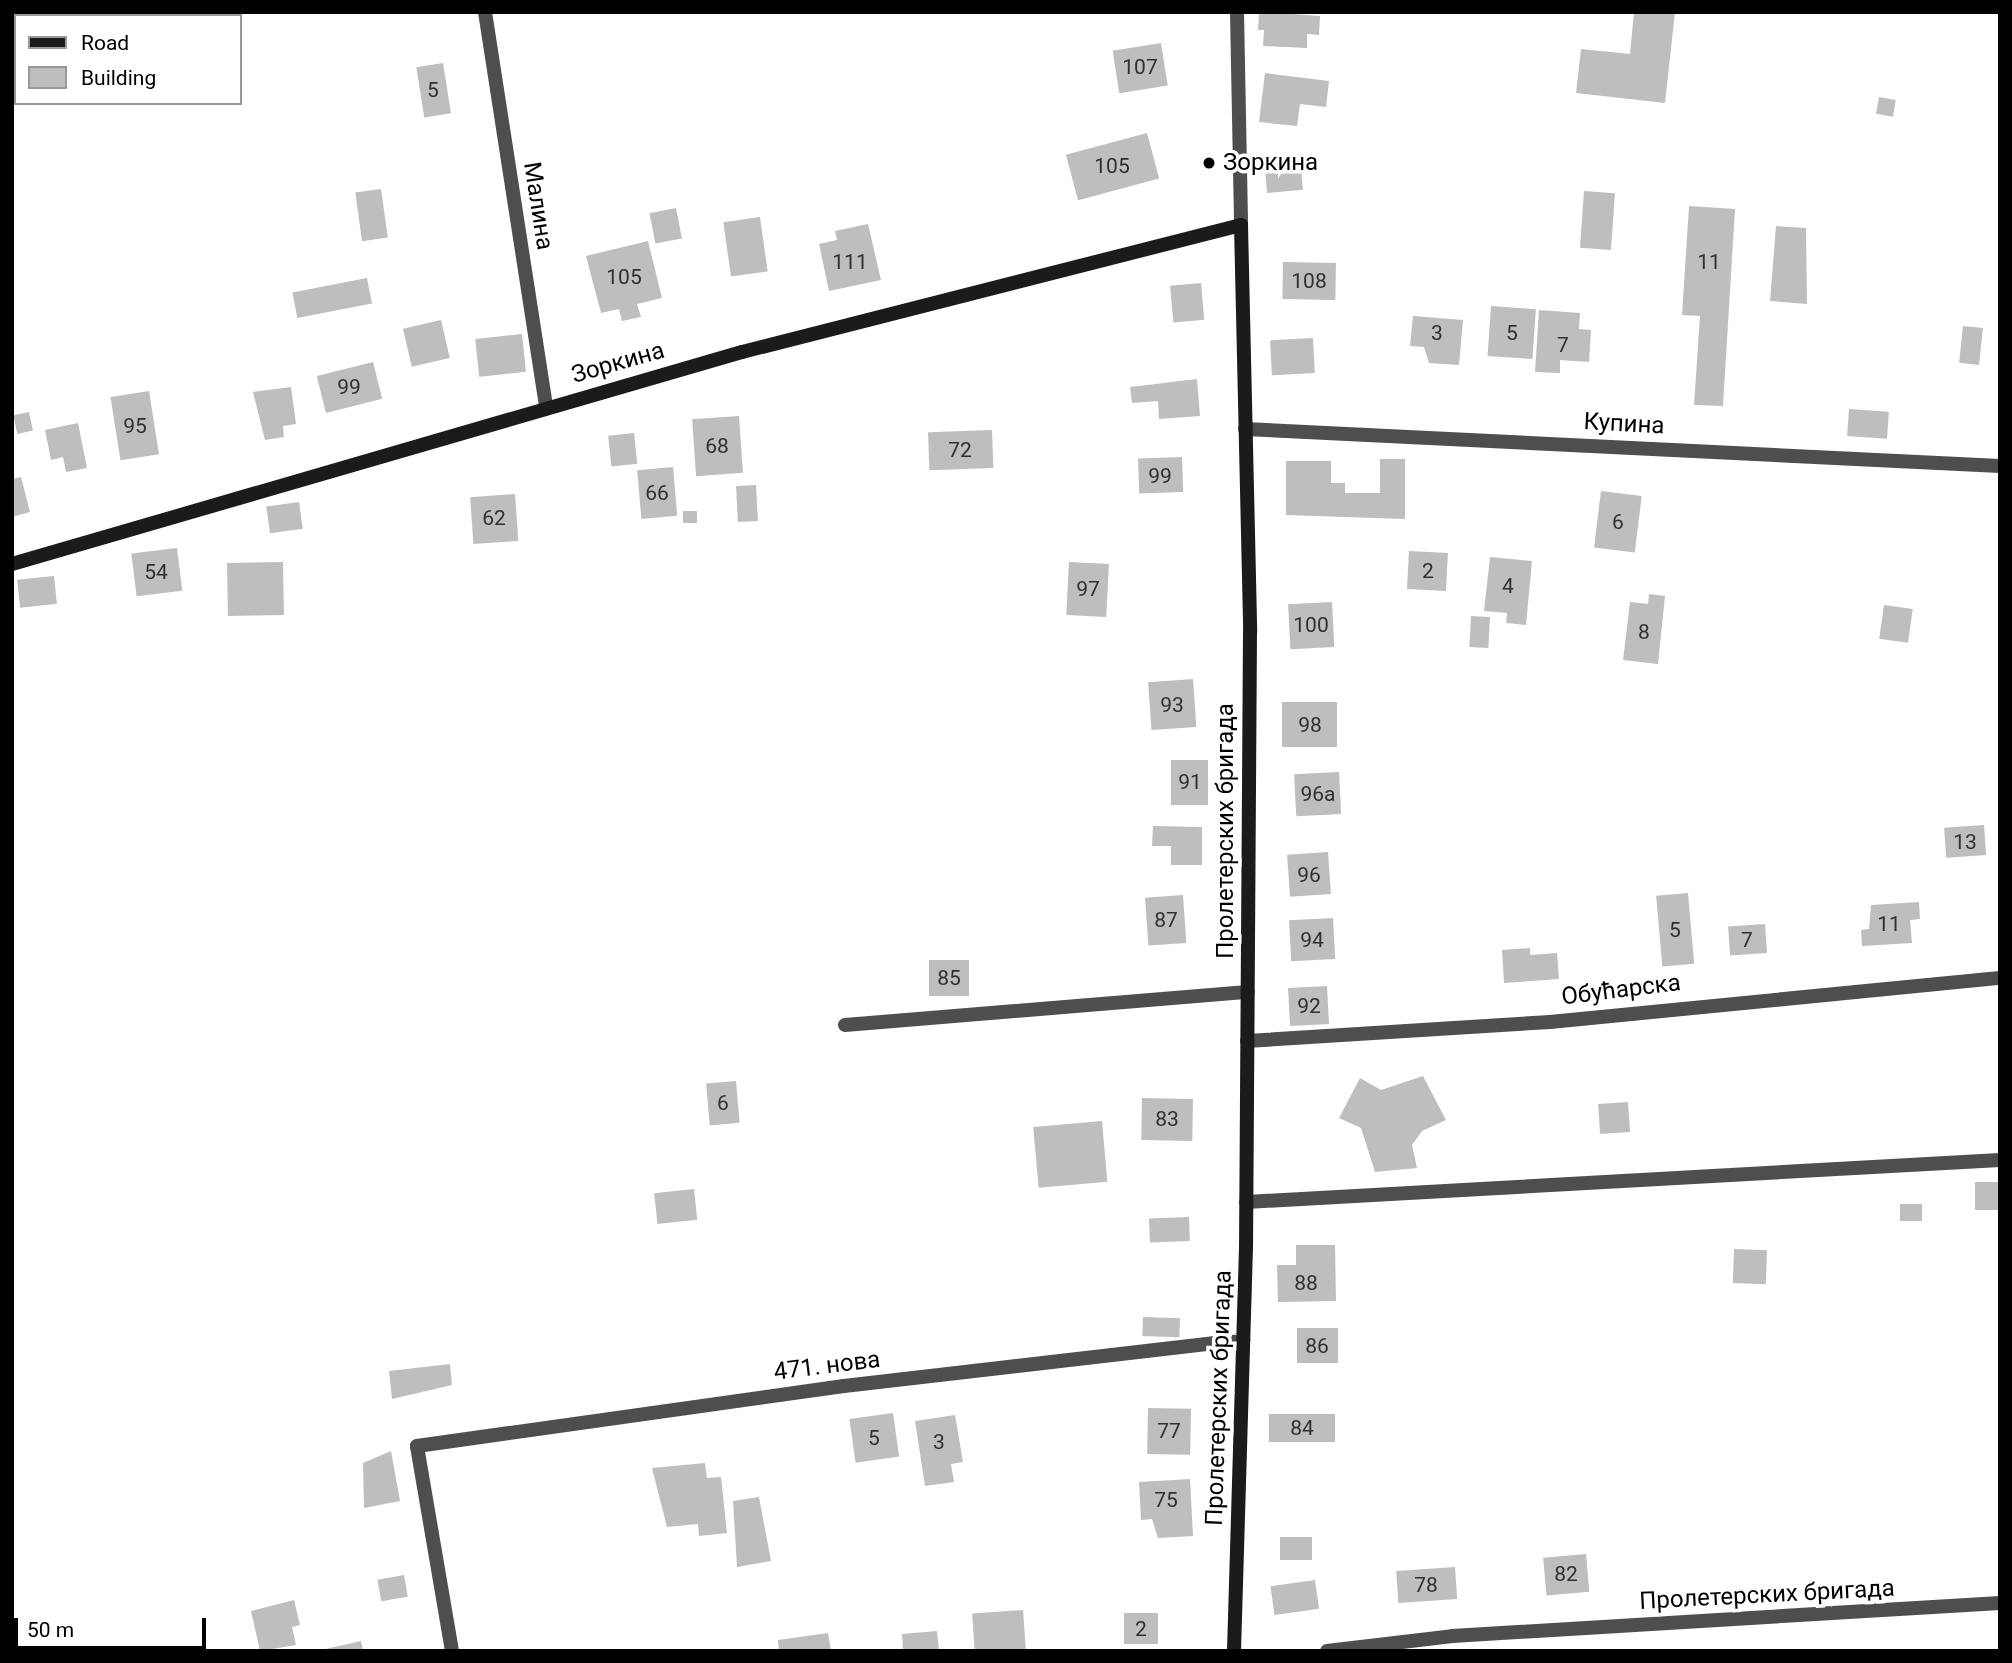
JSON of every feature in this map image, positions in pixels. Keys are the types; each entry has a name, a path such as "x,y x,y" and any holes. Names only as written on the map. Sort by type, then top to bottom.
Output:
{"street":[{"name":"Малина","path":"485,12 546,407"},
{"name":"Пролетерских бригада","path":"1234,1651 1247,1202 1248,992 1245,429 1237,12"},
{"name":"Зоркина","path":"12,564 546,407 1241,225"},
{"name":"Купина","path":"1245,429 2000,466"},
{"name":"Обућарска","path":"1247,1041 1550,1021 2000,978"},
{"path":"845,1026 1248,992"},
{"path":"1247,1202 2000,1160"},
{"name":"471. нова","path":"452,1651 417,1446 844,1386 1243,1340"},
{"name":"Пролетерских бригада","path":"1327,1651 1452,1636 2000,1603"}],"building":[{"path":"1265,12 1320,16 1319,35 1307,34 1307,48 1263,46 1264,30 1258,30 1259,14"},
{"path":"1634,12 1675,12 1665,103 1576,93 1581,49 1630,54"},
{"path":"1161,43 1168,85 1119,93 1113,51"},
{"path":"443,63 451,113 424,118 416,67"},
{"path":"1265,73 1329,81 1326,107 1300,104 1297,126 1259,122"},
{"path":"1879,97 1896,100 1893,117 1876,114"},
{"path":"1147,133 1159,178 1078,200 1066,155"},
{"path":"1300,156 1303,190 1267,193 1264,159"},
{"path":"381,189 388,238 362,241 355,193"},
{"path":"1584,191 1615,193 1611,250 1580,248"},
{"path":"1689,206 1735,209 1723,406 1694,405 1700,316 1682,315"},
{"path":"676,208 682,238 655,244 649,213"},
{"path":"760,217 768,271 731,277 723,222"},
{"path":"868,224 881,280 829,291 819,244 837,240 835,231"},
{"path":"1776,226 1806,228 1807,304 1770,301"},
{"path":"648,241 662,298 637,304 641,317 622,321 619,309 601,313 586,256"},
{"path":"1283,262 1336,263 1335,300 1282,299"},
{"path":"367,278 372,304 297,318 292,293"},
{"path":"1201,283 1204,320 1173,323 1170,286"},
{"path":"1491,306 1536,309 1532,359 1488,356"},
{"path":"1539,310 1580,313 1579,329 1591,330 1589,362 1560,360 1560,373 1535,372"},
{"path":"1413,316 1463,320 1459,365 1429,363 1424,347 1410,346"},
{"path":"441,320 450,358 412,367 403,329"},
{"path":"1963,326 1983,328 1979,365 1959,363"},
{"path":"522,334 526,372 479,377 475,339"},
{"path":"1313,338 1315,373 1272,375 1270,340"},
{"path":"373,362 382,399 326,413 317,376"},
{"path":"1197,379 1200,416 1159,419 1158,401 1132,403 1130,387"},
{"path":"291,387 296,424 283,426 284,437 265,440 253,392"},
{"path":"149,391 159,454 120,460 110,397"},
{"path":"1849,409 1889,412 1887,439 1847,436"},
{"path":"29,412 33,431 17,434 13,415"},
{"path":"739,416 743,473 696,476 692,419"},
{"path":"78,423 87,468 66,472 63,457 51,460 45,430"},
{"path":"992,430 993,468 929,470 928,432"},
{"path":"634,433 637,464 611,467 608,436"},
{"path":"1182,457 1183,492 1139,494 1138,459"},
{"path":"1380,459 1405,459 1405,519 1286,515 1286,461 1331,461 1331,483 1345,483 1345,493 1380,493"},
{"path":"673,467 677,516 641,519 637,470"},
{"path":"21,477 30,512 12,517 12,479"},
{"path":"756,485 758,521 738,522 736,486"},
{"path":"1601,491 1642,496 1635,553 1594,548"},
{"path":"515,494 518,541 473,544 470,497"},
{"path":"299,502 303,529 270,533 266,507"},
{"path":"683,511 697,511 697,523 683,523"},
{"path":"177,548 182,591 137,596 131,554"},
{"path":"1409,551 1448,553 1446,591 1407,589"},
{"path":"1490,557 1532,561 1526,625 1506,623 1507,613 1484,611"},
{"path":"283,562 284,615 228,616 227,563"},
{"path":"1069,562 1109,564 1106,617 1066,615"},
{"path":"54,576 57,604 20,608 17,580"},
{"path":"1649,594 1665,596 1658,664 1623,660 1630,602 1648,604"},
{"path":"1332,602 1334,647 1290,649 1288,604"},
{"path":"1884,605 1913,609 1908,643 1879,639"},
{"path":"1471,616 1490,617 1488,648 1469,647"},
{"path":"1193,679 1196,727 1151,730 1148,682"},
{"path":"1282,702 1337,702 1337,747 1282,747"},
{"path":"1171,760 1208,760 1208,805 1171,805"},
{"path":"1339,772 1341,814 1296,816 1294,774"},
{"path":"1984,825 1986,855 1946,858 1944,828"},
{"path":"1153,826 1202,827 1202,865 1171,865 1171,846 1152,846"},
{"path":"1328,852 1331,894 1290,897 1287,855"},
{"path":"1688,893 1694,964 1662,967 1656,896"},
{"path":"1183,895 1186,943 1148,946 1145,898"},
{"path":"1919,902 1920,919 1910,920 1912,943 1862,946 1861,930 1869,929 1871,905"},
{"path":"1333,918 1335,959 1291,961 1289,920"},
{"path":"1765,924 1767,953 1730,956 1728,927"},
{"path":"1530,948 1530,955 1557,953 1559,979 1504,983 1502,950"},
{"path":"929,960 969,960 969,996 929,996"},
{"path":"1327,986 1329,1024 1290,1026 1288,988"},
{"path":"1423,1076 1446,1120 1422,1131 1412,1145 1417,1168 1375,1172 1361,1128 1339,1118 1360,1078 1381,1090"},
{"path":"736,1081 740,1123 710,1125 706,1084"},
{"path":"1142,1098 1193,1099 1192,1141 1141,1140"},
{"path":"1628,1102 1630,1132 1600,1134 1598,1104"},
{"path":"1102,1121 1107,1182 1039,1188 1033,1127"},
{"path":"1975,1182 1999,1182 1999,1210 1975,1210"},
{"path":"694,1189 697,1220 657,1224 654,1193"},
{"path":"1900,1204 1922,1204 1922,1221 1900,1221"},
{"path":"1189,1217 1190,1241 1150,1242 1149,1218"},
{"path":"1296,1245 1335,1245 1336,1301 1278,1302 1277,1265 1296,1265"},
{"path":"1734,1249 1767,1250 1766,1284 1733,1283"},
{"path":"1143,1317 1180,1318 1179,1337 1142,1336"},
{"path":"1297,1328 1338,1328 1338,1363 1297,1363"},
{"path":"450,1364 452,1385 392,1399 389,1371"},
{"path":"1148,1408 1191,1409 1190,1455 1147,1454"},
{"path":"893,1413 899,1457 856,1463 849,1419"},
{"path":"1269,1414 1335,1414 1335,1442 1269,1442"},
{"path":"955,1415 963,1462 951,1464 954,1482 925,1486 915,1421"},
{"path":"391,1451 400,1501 364,1508 363,1463"},
{"path":"705,1463 707,1478 721,1477 727,1533 699,1536 698,1524 667,1527 652,1468"},
{"path":"1190,1479 1193,1536 1158,1538 1152,1519 1141,1520 1139,1482"},
{"path":"759,1497 771,1561 737,1567 733,1501"},
{"path":"1280,1537 1312,1537 1312,1560 1280,1560"},
{"path":"1586,1554 1589,1592 1546,1596 1543,1558"},
{"path":"1455,1567 1457,1599 1398,1603 1396,1571"},
{"path":"404,1575 408,1597 381,1601 377,1580"},
{"path":"1315,1580 1319,1609 1274,1615 1270,1586"},
{"path":"294,1600 300,1625 292,1627 296,1645 260,1651 251,1611"},
{"path":"1023,1610 1026,1651 975,1651 972,1614"},
{"path":"1124,1613 1158,1613 1158,1644 1124,1644"},
{"path":"937,1631 939,1651 903,1651 902,1634"},
{"path":"828,1633 831,1651 779,1651 778,1640"},
{"path":"361,1641 363,1651 321,1651 321,1650"}],"place":[{"name":"Зоркина","path":"1209,163"}]}
